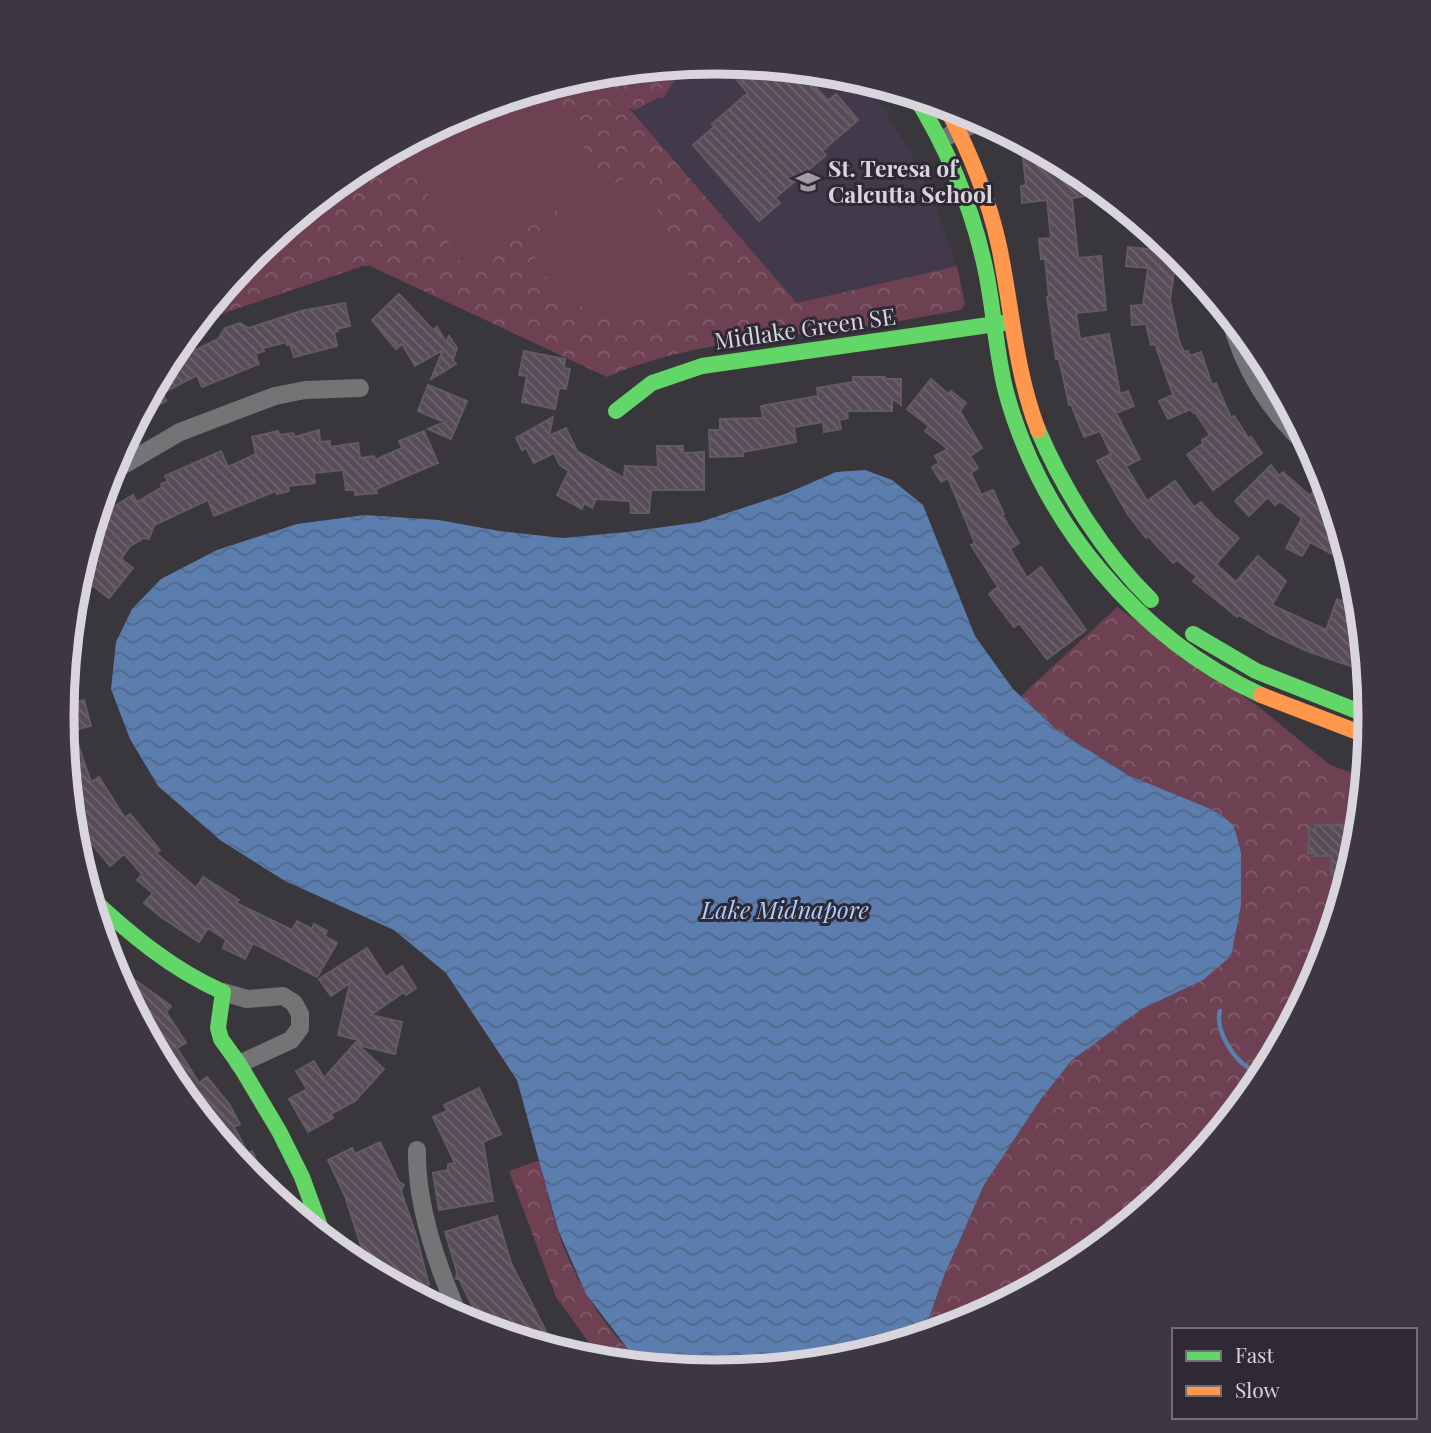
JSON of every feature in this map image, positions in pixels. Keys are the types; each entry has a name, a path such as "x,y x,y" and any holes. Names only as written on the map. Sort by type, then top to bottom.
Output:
{"street":[{"path":"922,108 942,140 976,234 986,272 1007,393 1038,476 1087,554 1136,596 1160,608"},
{"path":"953,119 980,179 992,218 1015,349 1028,404 1059,479 1088,524 1136,596 1171,639 1238,683 1285,705 1357,732"},
{"path":"942,140 969,126"},
{"name":"Midlake Green SE","path":"616,411 652,383 702,366 1011,322"},
{"path":"1236,341 1264,398 1289,428"},
{"path":"125,464 180,432 275,396 305,390 360,388"},
{"path":"1179,624 1243,666 1358,711"},
{"path":"1285,705 1292,687"},
{"path":"103,910 142,944 197,982 233,997 247,999 283,996 294,1003 300,1014 300,1028 291,1040 239,1064"},
{"path":"223,992 218,1028 221,1039 285,1142 302,1177 318,1221"},
{"path":"417,1150 417,1177 439,1268 453,1303"}],"shaded area":[{"name":"St. Teresa of Calcutta School","path":"716,74 799,79 873,93 909,150 938,213 957,266 797,303 617,93 626,80"}],"green space":[{"path":"675,75 663,99 659,97 635,110 629,108 797,303 957,266 965,305 960,310 877,325 696,350 636,366 607,377 370,266 363,266 212,317 262,262 325,206 359,182 432,140 470,122 549,95 632,79"},
{"path":"538,100 571,129 588,154 600,182 470,266 456,259 410,152 470,122"},
{"path":"632,173 642,177 698,295 673,309 647,317 622,318 598,314 576,304 557,289 541,268 529,241"},
{"path":"298,228 299,240 278,246"},
{"path":"1117,607 1259,707 1330,765 1355,774 1352,801 1336,884 1309,963 1271,1039 1225,1108 1169,1171 1106,1227 1072,1251 999,1293 927,1323 944,1276 984,1185 1041,1099 1072,1060 1142,1009 1203,980 1241,905 1218,812 1128,775 1057,730 1021,696"},
{"path":"540,1160 557,1229 572,1267 592,1303 633,1354 592,1347 556,1297 509,1171"}],"water":[{"name":"Lake Midnapore","path":"865,470 892,480 923,505 975,636 1013,689 1057,730 1128,775 1218,812 1234,826 1241,853 1241,905 1231,956 1203,980 1142,1009 1072,1060 1041,1099 984,1185 944,1276 927,1323 882,1338 799,1354 716,1360 632,1354 586,1294 558,1230 517,1080 446,973 394,930 285,881 220,840 158,786 130,739 111,689 116,642 132,609 161,579 217,550 297,524 365,515 439,520 499,531 563,538 627,532 700,522 785,494 836,472"}],"building":[{"path":"732,74 811,81 828,101 836,94 858,120 822,151 826,155 775,198 780,203 759,221 693,145 714,127 712,124 748,93"},
{"path":"1022,153 1091,195 1072,198 1078,258 1101,256 1106,310 1076,313 1080,339 1109,334 1120,394 1128,391 1134,406 1116,413 1140,459 1126,466 1147,501 1175,481 1194,507 1201,502 1239,538 1216,564 1236,582 1258,556 1286,581 1272,605 1326,630 1337,599 1347,603 1355,668 1307,651 1239,615 1237,617 1193,581 1197,577 1177,560 1173,563 1148,536 1146,538 1127,513 1097,461 1111,454 1100,431 1084,437 1071,404 1069,405 1059,359 1056,359 1047,297 1045,259 1041,259 1039,239 1051,238 1047,200 1022,203 1021,186 1026,185"},
{"path":"1128,247 1156,250 1177,270 1174,272 1170,300 1184,352 1188,351 1189,356 1201,352 1212,385 1216,383 1231,418 1234,416 1262,453 1213,490 1187,455 1210,435 1191,409 1168,419 1159,401 1173,395 1155,344 1151,345 1146,324 1132,325 1131,306 1143,305 1148,268 1126,266"},
{"path":"399,294 433,330 437,327 446,342 449,336 457,348 453,360 456,364 431,379 443,350 415,366 402,344 396,349 372,320"},
{"path":"345,303 350,326 334,332 337,346 294,357 287,342 263,348 264,351 255,354 259,364 202,387 197,375 163,393 166,401 153,408 185,355 218,339 225,328 240,323 249,328 301,311"},
{"path":"524,351 565,359 564,368 570,369 566,389 559,388 555,409 522,402 527,376 519,375"},
{"path":"853,377 901,379 901,405 892,398 892,411 847,411 848,418 839,420 841,429 824,432 823,422 794,427 796,442 743,452 743,456 710,457 709,430 720,430 720,419 763,418 761,406 818,396 817,388 853,382"},
{"path":"931,379 948,394 951,391 966,403 960,411 982,448 970,456 978,468 971,473 981,495 993,490 1004,514 1002,515 1019,543 1010,549 1027,578 1041,567 1086,630 1047,659 1019,623 1014,627 989,594 998,587 971,545 975,543 948,478 941,482 932,467 939,463 935,456 948,449 925,431 929,426 907,409"},
{"path":"428,385 467,401 451,439 428,429 444,422 418,411"},
{"path":"553,417 549,436 566,428 577,451 624,478 625,466 658,467 657,446 683,446 683,453 704,452 704,490 651,490 649,513 631,513 630,501 596,499 592,508 584,503 582,509 557,495 569,471 560,465 554,453 534,463 526,448 522,450 516,438"},
{"path":"319,430 320,442 330,441 330,447 358,443 360,458 374,456 375,460 402,448 399,441 424,431 438,463 376,489 377,493 355,495 355,490 346,490 343,470 314,473 315,483 288,486 289,491 277,494 276,491 214,516 208,500 154,525 149,539 144,538 130,546 121,559 133,568 109,598 87,584 108,510 133,495 137,502 162,487 161,484 168,481 165,476 221,451 228,467 256,454 252,437 278,431 279,435 293,433 295,437"},
{"path":"1271,465 1279,476 1283,472 1310,496 1313,492 1318,496 1338,557 1310,542 1302,556 1286,548 1302,518 1280,501 1275,505 1268,497 1249,516 1235,501"},
{"path":"84,700 91,726 74,730 74,703"},
{"path":"74,734 91,782 99,777 125,818 130,814 160,850 156,853 196,888 203,877 239,900 236,903 292,930 297,921 312,929 314,924 327,931 325,936 337,943 317,977 253,943 245,959 223,948 226,940 208,928 199,942 161,917 144,903 153,893 137,880 142,874 124,854 110,866 92,844 84,832 81,812 85,810 79,800"},
{"path":"1315,825 1348,826 1338,875 1331,874 1332,856 1315,856 1315,853 1308,853 1309,829 1315,829"},
{"path":"367,948 386,977 402,966 416,988 406,995 404,992 371,1015 402,1022 395,1054 358,1045 384,1069 355,1101 331,1114 333,1118 308,1132 289,1099 307,1089 296,1071 314,1061 324,1078 358,1040 338,1035 350,983 331,996 319,979"},
{"path":"127,974 171,1006 166,1012 186,1043 177,1048 199,1083 207,1077 229,1104 240,1124 234,1127 248,1153 252,1151 261,1170 233,1141 182,1074"},
{"path":"479,1088 501,1134 483,1142 493,1201 439,1210 433,1173 448,1170 448,1164 455,1163 433,1117 447,1111 444,1105"},
{"path":"380,1142 399,1182 404,1185 401,1191 416,1235 429,1285 425,1286 427,1290 364,1254 345,1196 328,1160 352,1148 355,1154"},
{"path":"497,1216 511,1263 549,1338 497,1321 495,1316 490,1318 476,1313 459,1279 456,1279 457,1272 445,1232"}],"waterway":[{"path":"1220,1011 1220,1026 1226,1042 1237,1057 1252,1069"}],"traffic: fast":[{"path":"922,108 949,159 967,203 986,272 1006,392 1022,440 1044,487 1070,530 1101,571 1136,609 1174,642 1216,671 1261,695"},
{"path":"616,411 652,383 702,366 1010,322"},
{"path":"1038,430 1060,476 1087,521 1117,563 1151,600"},
{"path":"1193,634 1256,671 1358,711"},
{"path":"103,909 152,950 186,973 223,992 218,1028 221,1039 279,1131 302,1177 318,1221"}],"traffic: slow":[{"path":"952,119 970,156 989,209 999,246 1024,385 1038,430"},
{"path":"1261,695 1357,732"}],"place":[{"name":"St. Teresa of Calcutta School","path":"808,182"}]}
